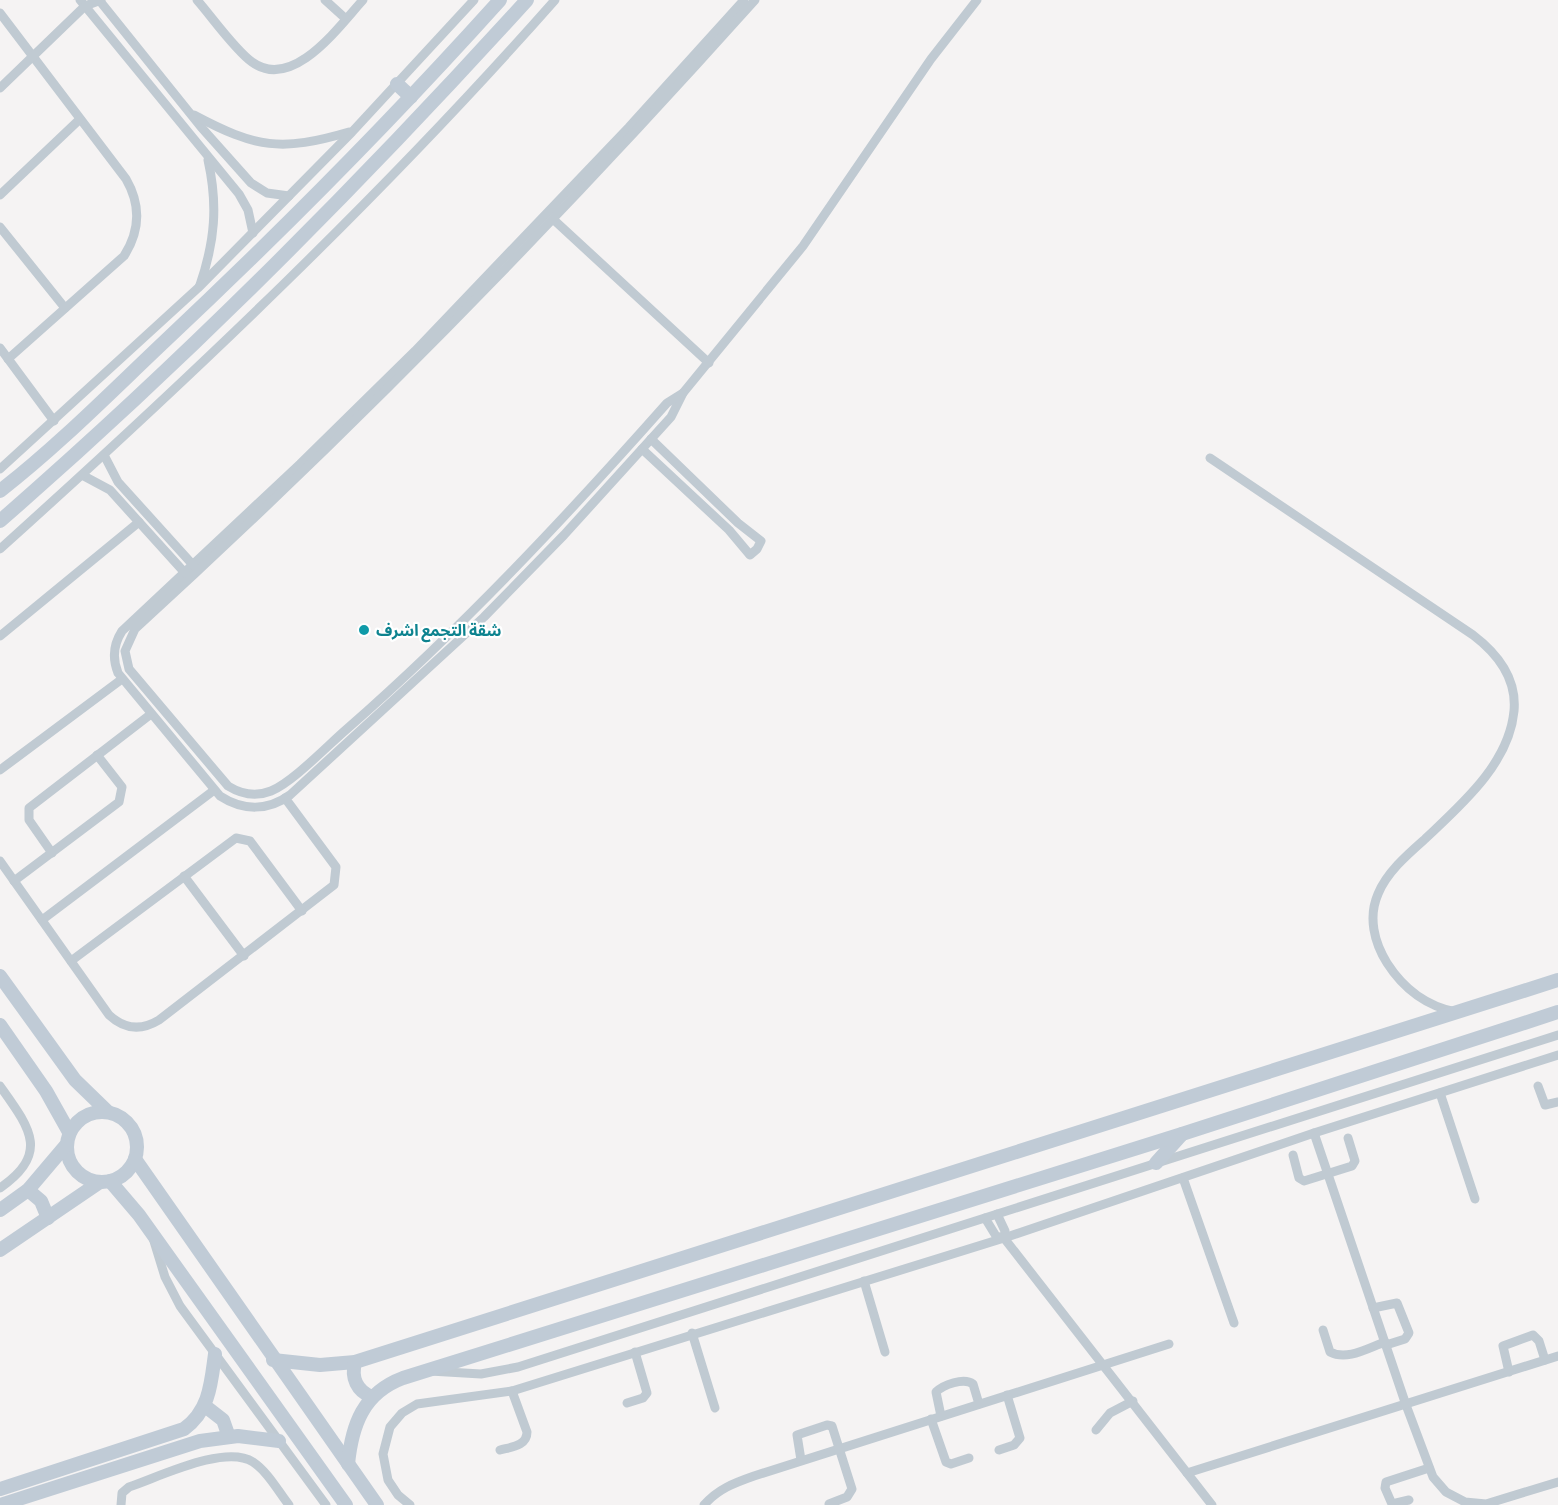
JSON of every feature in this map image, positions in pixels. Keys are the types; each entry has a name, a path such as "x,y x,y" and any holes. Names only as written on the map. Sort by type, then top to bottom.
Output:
{"street":[{"path":"0,88 84,2 100,0 189,113 256,188 275,195 289,196"},
{"path":"197,0 253,63 268,68 284,68 300,64 313,54 363,0"},
{"path":"325,0 346,19"},
{"path":"2,464 54,421 198,288 352,132 474,0"},
{"path":"0,491 74,428 228,282 411,97 500,0"},
{"path":"0,521 224,314 367,170 527,0"},
{"path":"0,549 104,455 265,301 388,179 494,69 555,0"},
{"path":"494,276 554,220 744,0"},
{"path":"755,0 418,354 185,576 118,636 114,655 122,679 213,790 227,801 244,807 261,807 285,798 324,765 484,617 604,492 675,411 683,393 804,246 931,59 977,0"},
{"path":"84,2 244,202 252,219 253,233"},
{"path":"489,12 495,20 504,25"},
{"path":"0,13 126,179 135,198 138,218 134,238 124,256 8,359"},
{"path":"473,29 482,34 488,43"},
{"path":"397,84 411,97"},
{"path":"189,113 236,136 266,144 307,143 352,132"},
{"path":"0,195 80,119"},
{"path":"198,288 211,250 215,223 214,196 207,158"},
{"path":"554,220 709,363"},
{"path":"0,227 65,308"},
{"path":"0,348 54,421"},
{"path":"418,354 193,565 131,634 125,658 132,675 222,782 240,793 261,794 274,790 316,756 475,609 595,484 667,403 683,393"},
{"path":"642,449 729,530 750,555 757,549 761,541 738,524 651,440"},
{"path":"104,455 114,477 193,565"},
{"path":"1210,458 1473,635 1493,652 1508,674 1513,689 1513,716 1509,732 1496,759 1463,802 1395,868 1379,891 1374,907 1376,940 1384,958 1398,978 1428,1002 1458,1012"},
{"path":"82,475 105,486 127,508 185,576"},
{"path":"105,486 114,477"},
{"path":"595,484 604,492"},
{"path":"127,508 135,501"},
{"path":"0,636 139,522"},
{"path":"475,609 484,617"},
{"path":"0,770 122,679"},
{"path":"52,853 29,820 29,808 151,714"},
{"path":"14,881 121,799 120,783 97,755"},
{"path":"316,756 324,765"},
{"path":"42,920 213,790"},
{"path":"0,861 109,1015 122,1024 137,1028 159,1020 330,890 337,873 332,861 285,798"},
{"path":"71,961 233,839 245,838 250,841 302,912"},
{"path":"184,876 244,956"},
{"path":"0,976 75,1080 108,1112 123,1118 131,1127 137,1143 135,1159 125,1173 105,1181 0,1250"},
{"path":"273,1360 320,1365 355,1362 1558,980"},
{"path":"348,1464 354,1428 361,1411 372,1397 394,1381 1182,1134 1558,1012"},
{"path":"0,1025 46,1091 68,1138 68,1156 73,1167 82,1176 105,1181 153,1235 343,1504"},
{"path":"425,1371 481,1374 518,1368 1558,1035"},
{"path":"411,1505 393,1488 383,1463 384,1444 395,1420 409,1408 426,1401 512,1391 1004,1238 1314,1133 1558,1057"},
{"path":"0,1086 27,1126 31,1145 23,1169 0,1188"},
{"path":"1538,1086 1545,1105 1558,1102"},
{"path":"1440,1093 1475,1199"},
{"path":"0,1210 28,1190 85,1116 108,1112"},
{"path":"1314,1133 1429,1468 1446,1492 1465,1502 1486,1504 1558,1482"},
{"path":"1156,1163 1182,1134"},
{"path":"1293,1155 1302,1180 1328,1174 1353,1165 1355,1161 1348,1138"},
{"path":"135,1159 273,1360 377,1505"},
{"path":"1183,1178 1234,1323"},
{"path":"28,1190 42,1201 48,1218"},
{"path":"998,1214 1005,1231 1004,1238"},
{"path":"985,1218 996,1236 1004,1238 1133,1401 1212,1505"},
{"path":"153,1235 169,1287 215,1354 326,1505"},
{"path":"864,1281 885,1352"},
{"path":"1323,1330 1330,1352 1343,1356 1405,1339 1409,1333 1397,1303 1373,1308"},
{"path":"692,1334 715,1408"},
{"path":"1509,1371 1503,1346 1533,1335 1539,1341 1545,1360"},
{"path":"704,1505 712,1495 727,1485 1169,1344"},
{"path":"627,1403 643,1398 647,1393 635,1352"},
{"path":"0,1489 177,1432 190,1424 205,1406 215,1354"},
{"path":"1187,1473 1558,1356"},
{"path":"355,1362 353,1371 357,1385 372,1397"},
{"path":"941,1416 936,1392 963,1381 973,1384 980,1404"},
{"path":"500,1450 523,1443 527,1438 527,1432 512,1391"},
{"path":"999,1450 1014,1445 1020,1438 1007,1395"},
{"path":"1096,1430 1110,1413 1133,1401"},
{"path":"205,1406 223,1420 229,1437"},
{"path":"931,1419 946,1462 951,1464 969,1458"},
{"path":"801,1460 796,1440 801,1432 830,1425 834,1428 852,1492 847,1497 829,1504"},
{"path":"0,1505 200,1441 252,1437 279,1441"},
{"path":"121,1505 122,1493 129,1487 214,1458 231,1455 247,1459 261,1468 289,1505"},
{"path":"1409,1500 1395,1504 1389,1502 1386,1482 1429,1468"},
{"path":"1519,1494 1523,1505"}],"place":[{"name":"شقة التجمع اشرف","path":"364,630"}]}
